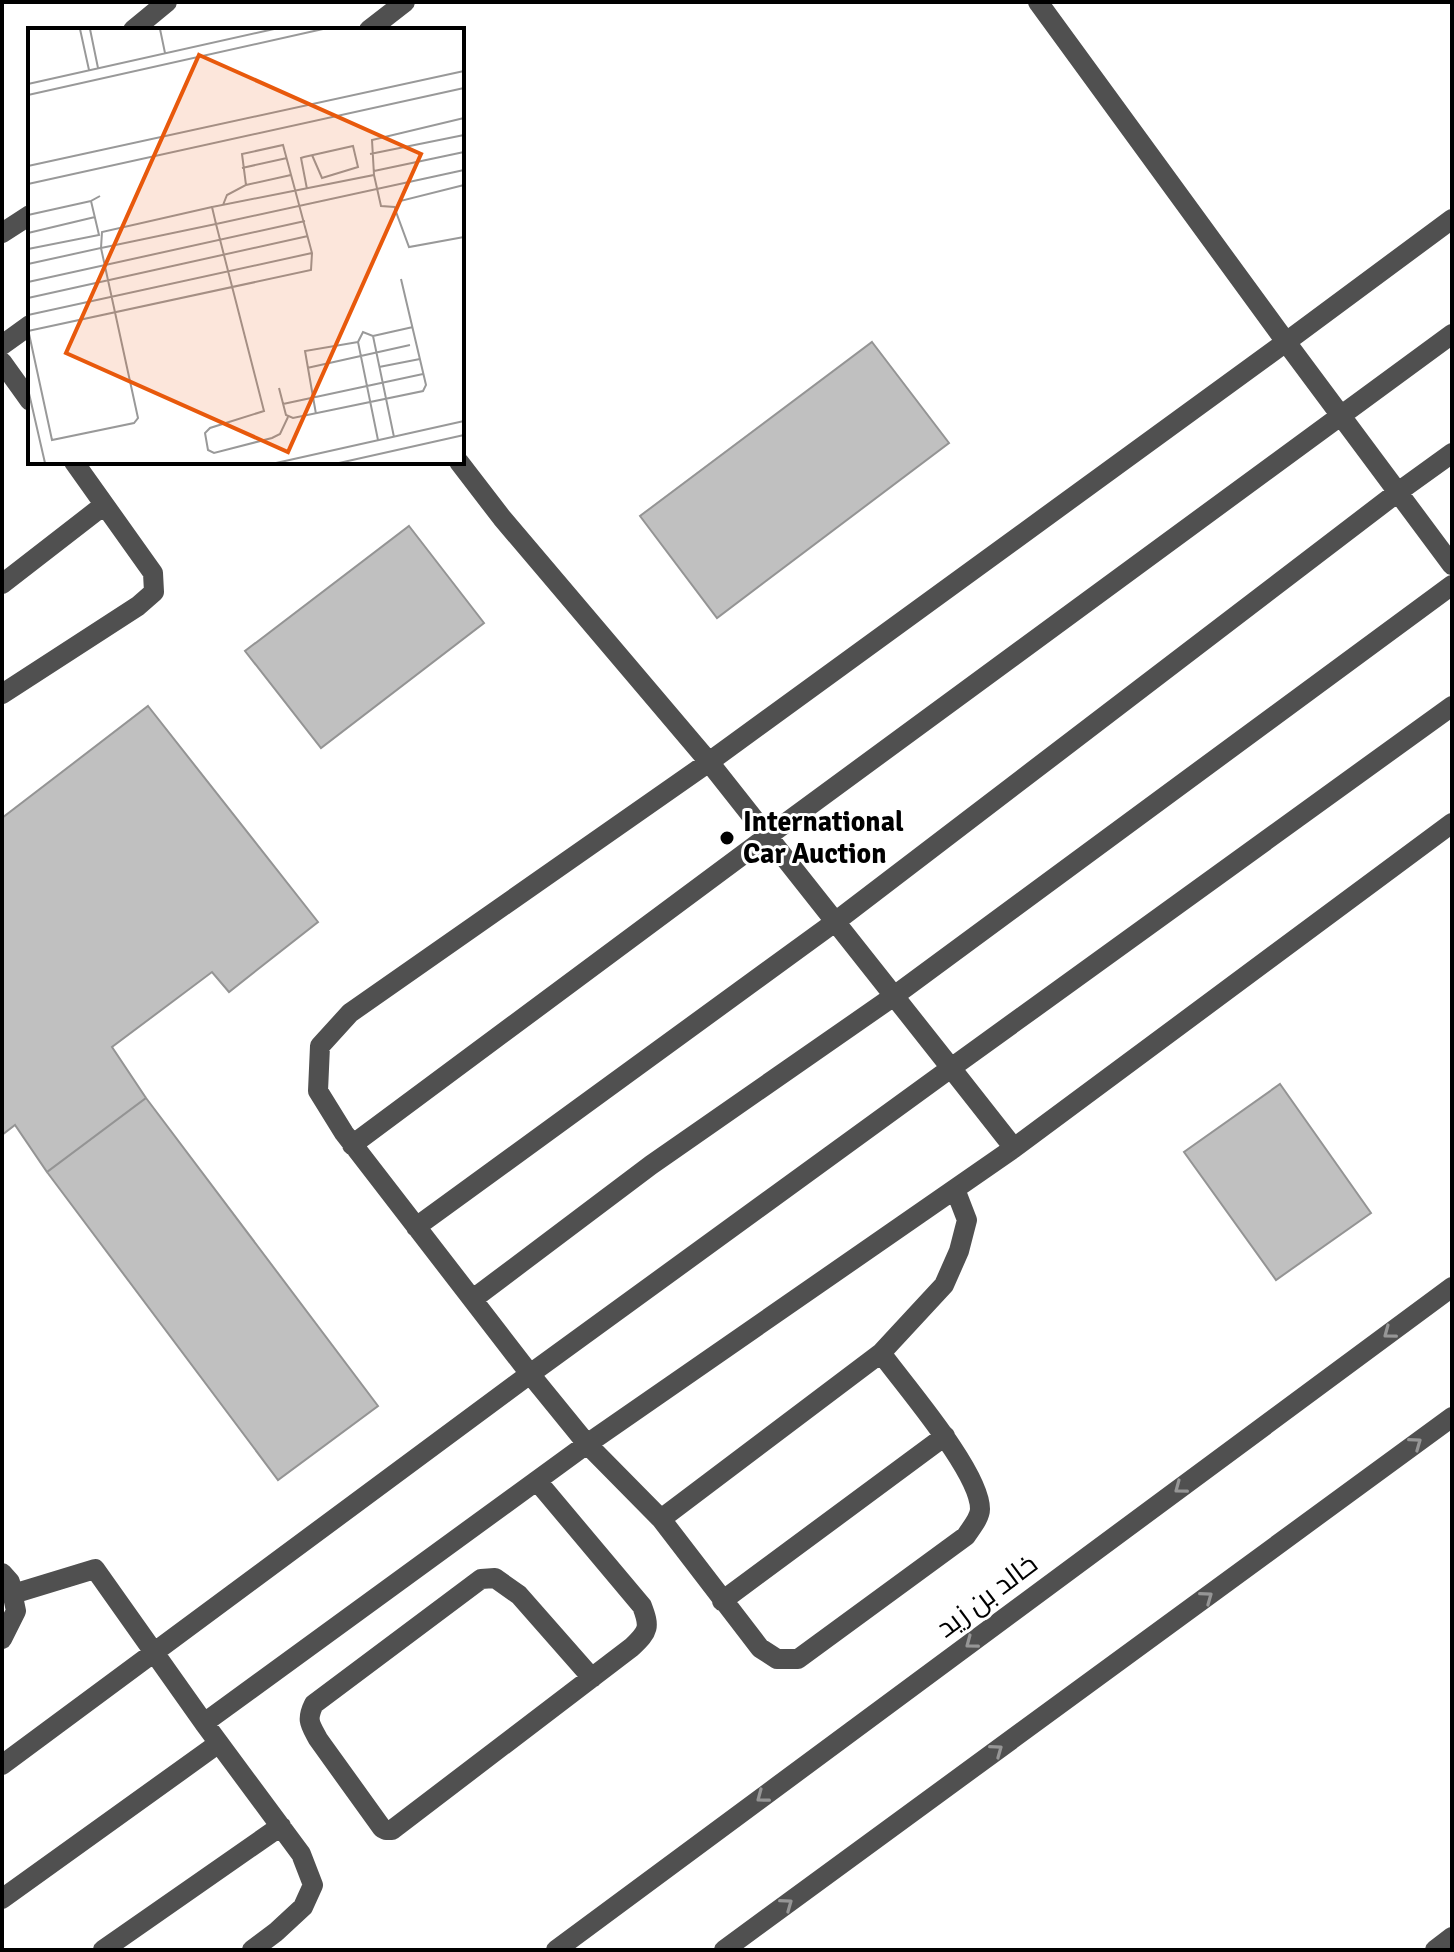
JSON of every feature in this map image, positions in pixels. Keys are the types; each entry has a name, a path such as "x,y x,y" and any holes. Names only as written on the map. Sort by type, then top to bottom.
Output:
{"street":[{"path":"135,28 167,2"},
{"path":"372,28 405,2"},
{"path":"1038,2 1452,565"},
{"path":"2,233 28,216"},
{"path":"881,1353 945,1436 972,1483 981,1513 966,1536 798,1659 777,1659 760,1648 661,1519 587,1444 352,1145 318,1091 320,1046 350,1013 709,762 1452,219"},
{"path":"2,345 28,326"},
{"path":"352,1145 1452,334"},
{"path":"2,362 28,398"},
{"path":"416,1227 835,922 1452,453"},
{"path":"2,694 138,606 154,592 153,573 75,464"},
{"path":"461,464 502,518 709,762 1014,1148"},
{"path":"2,584 104,505"},
{"path":"473,1299 651,1165 894,996 1452,585"},
{"path":"2,1765 530,1374 1452,706"},
{"path":"204,1723 587,1444 1014,1148 1452,823"},
{"path":"661,1519 881,1353 944,1285 959,1251 967,1220 955,1189"},
{"name":"خالد بن زيد","path":"556,1950 1452,1287"},
{"path":"724,1950 1452,1417"},
{"path":"722,1601 945,1436"},
{"path":"537,1481 642,1606 649,1623 645,1636 592,1678 392,1830 382,1828 310,1725 309,1715 314,1704 481,1579 495,1578 519,1595 592,1678"},
{"path":"13,1594 95,1569 301,1854 313,1885 303,1907 252,1950"},
{"path":"2,1573 10,1582 16,1611 2,1639"},
{"path":"2,1899 219,1743"},
{"path":"103,1950 281,1826"},
{"path":"1435,1950 1452,1937"}],"building":[{"path":"872,342 949,443 717,618 640,516"},
{"path":"409,526 484,623 321,748 245,651"},
{"path":"148,706 318,922 229,992 212,972 112,1047 146,1098 47,1172 15,1125 2,1135 2,818"},
{"path":"1280,1084 1371,1213 1276,1280 1184,1152"},
{"path":"146,1098 378,1406 278,1480 47,1172"}],"place":[{"name":"International Car Auction","path":"727,838"}]}
